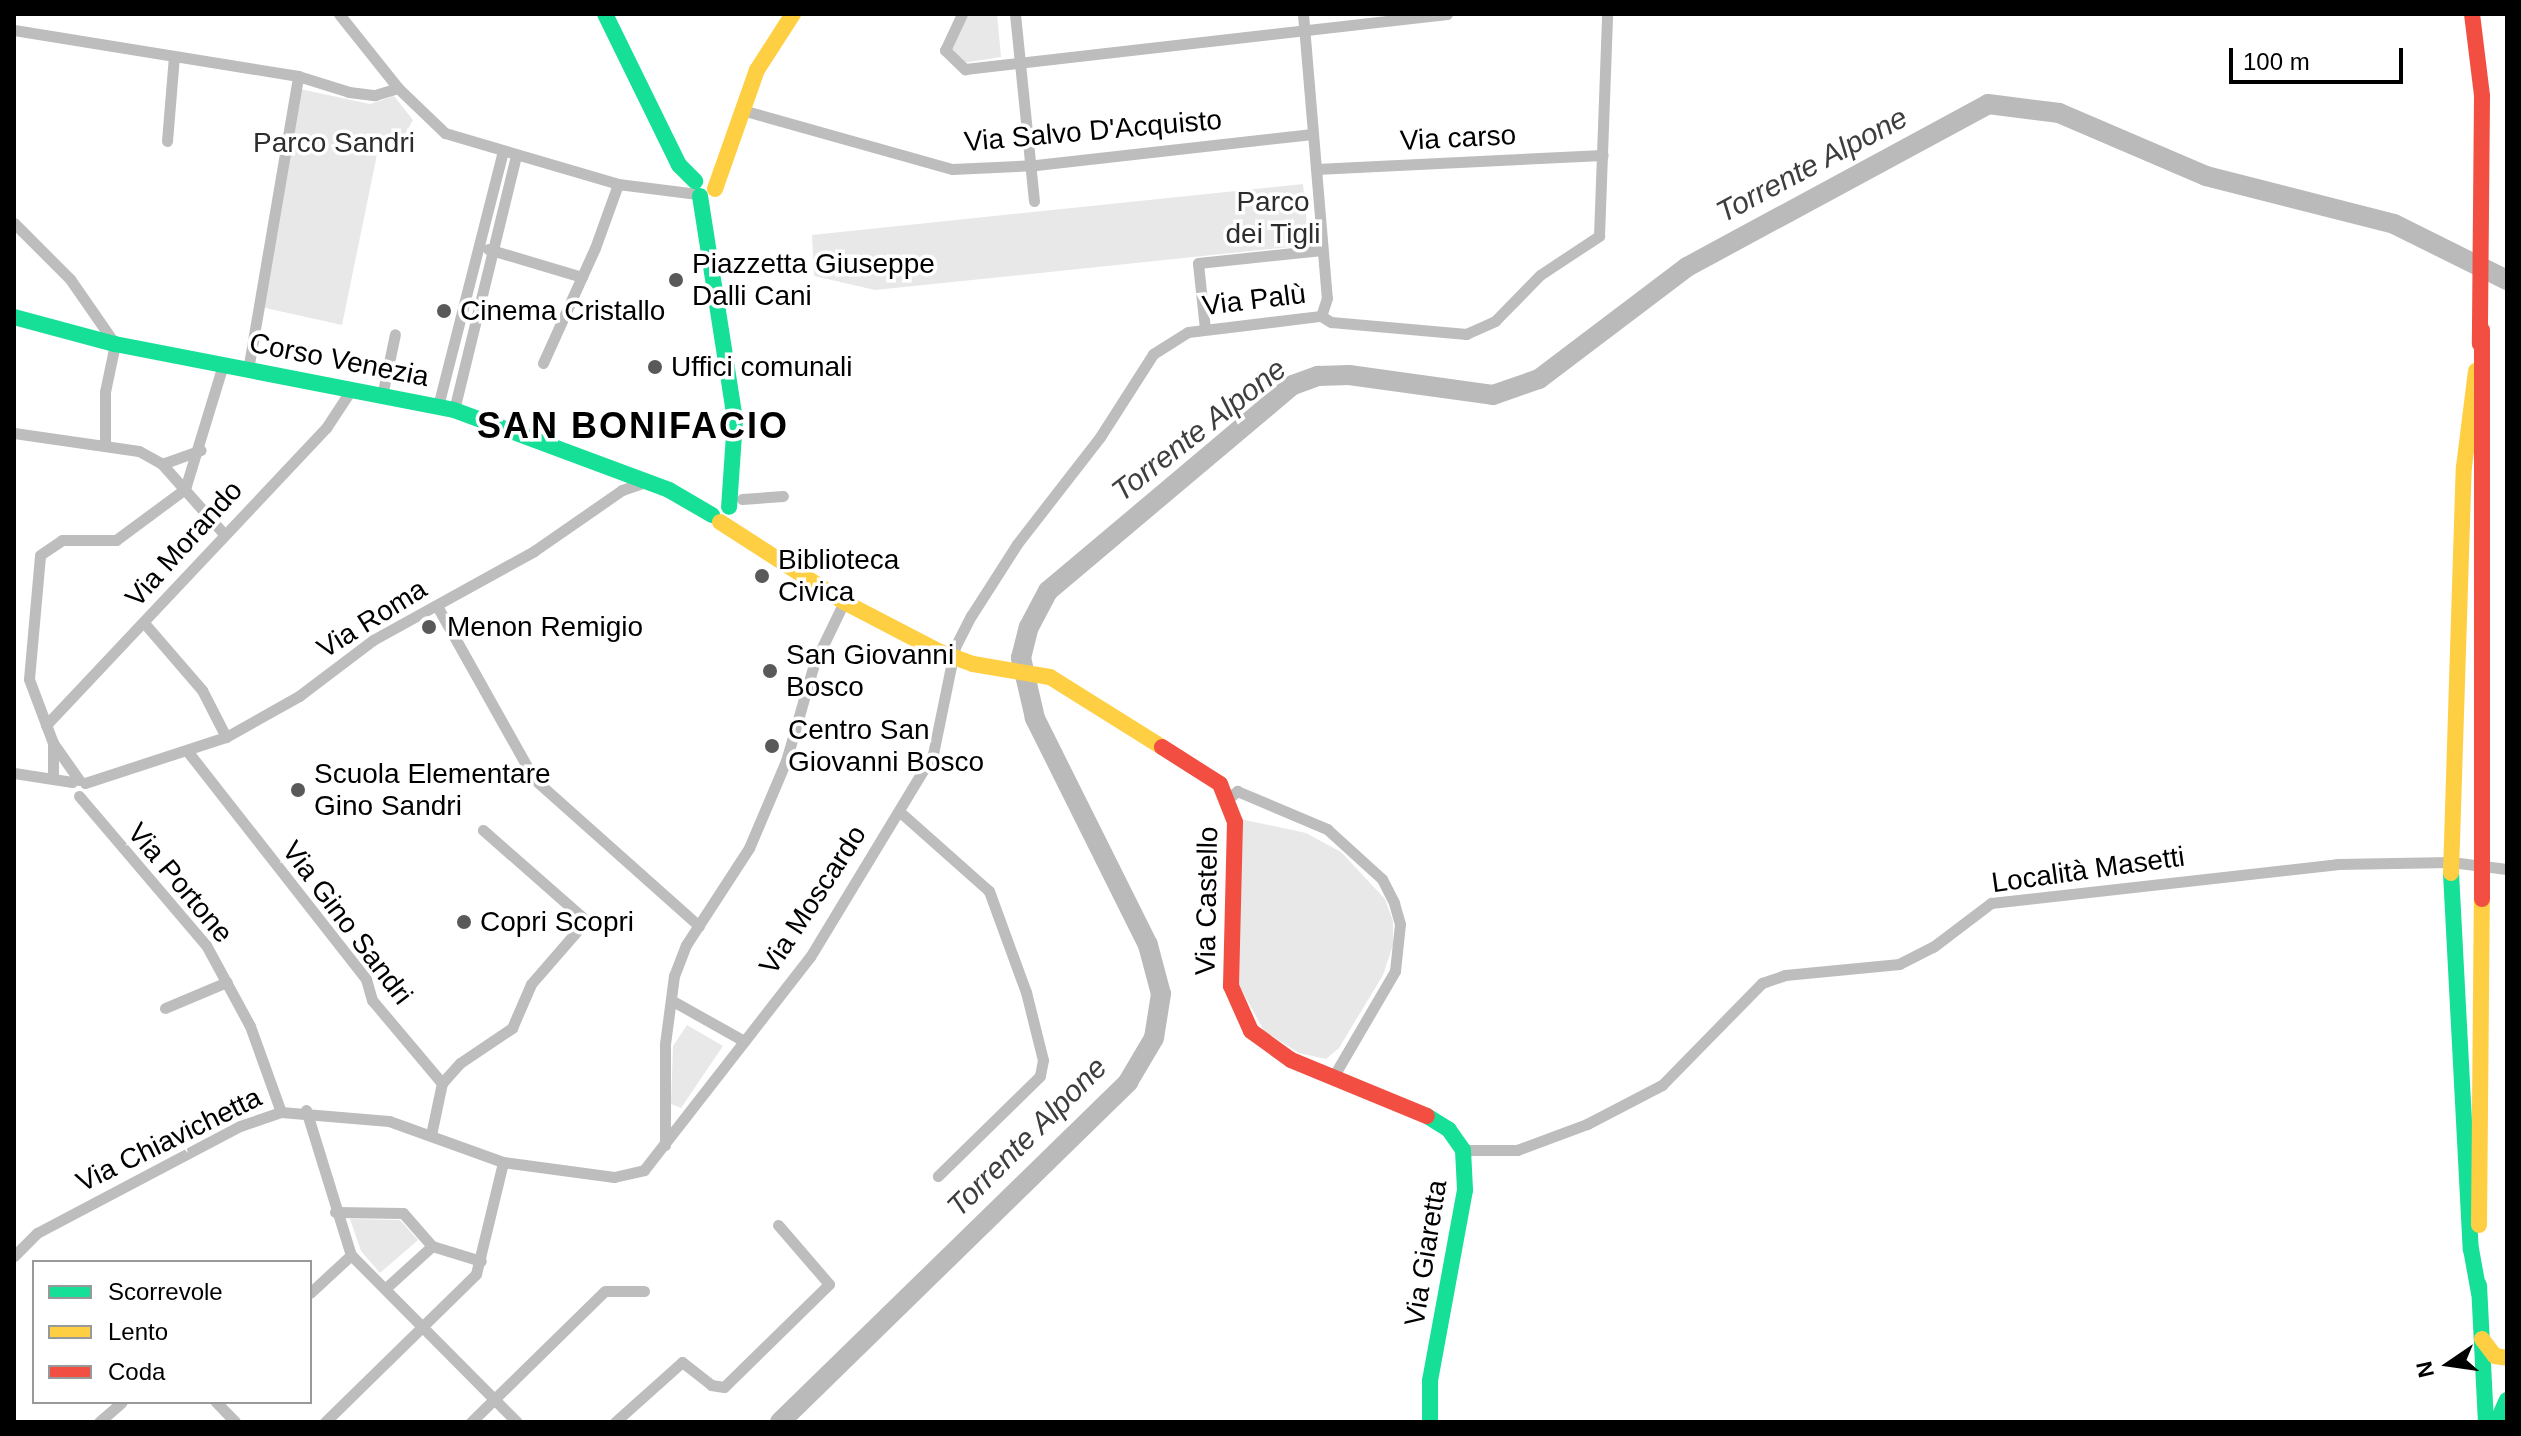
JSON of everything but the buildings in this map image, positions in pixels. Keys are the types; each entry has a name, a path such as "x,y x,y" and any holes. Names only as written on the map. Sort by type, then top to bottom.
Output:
{"street":[{"path":"339,14 398,88 445,133 618,184 676,193 703,191"},
{"path":"605,14 679,165 703,191 732,388 734,474 724,509 783,496"},
{"path":"703,191 728,155 757,70 793,14"},
{"path":"962,14 947,39 949,59 965,69 1447,14"},
{"path":"1015,14 1034,201"},
{"path":"1303,14 1327,298 1321,316"},
{"path":"1603,155 1607,14"},
{"path":"2472,14 2482,96 2479,1293 2486,1422"},
{"path":"14,30 298,76 375,95 398,88"},
{"path":"167,141 174,56"},
{"path":"248,370 298,76"},
{"name":"Via Salvo D'Acquisto","path":"742,110 952,169 1312,134"},
{"path":"446,408 463,315 503,151"},
{"path":"446,408 477,318 516,155"},
{"name":"Via carso","path":"1316,169 1603,155"},
{"name":"Via Palù","path":"955,658 955,647 987,588 1100,437 1139,370 1165,344 1205,329 1321,316 1331,322 1441,333 1480,330 1540,275 1599,236 1603,155"},
{"path":"543,363 582,277 618,184"},
{"path":"14,223 70,279 115,344 105,392 105,445"},
{"path":"480,247 582,277"},
{"path":"1205,329 1198,263 1322,250"},
{"path":"463,315 477,318"},
{"name":"Corso Venezia","path":"14,317 115,344 446,408 724,509"},
{"path":"2479,1293 2471,1249 2453,978 2451,862 2464,467 2482,330"},
{"path":"382,396 395,334"},
{"path":"53,778 53,743 29,679 40,555 62,540 116,540 185,489 201,450 223,365"},
{"name":"Via Morando","path":"46,725 145,624 223,533 326,428 351,390"},
{"path":"14,433 139,451 162,464 223,533"},
{"path":"162,464 201,450"},
{"name":"Via Roma","path":"80,787 226,737 299,696 373,640 534,551 622,490 645,482"},
{"name":"Via Castello","path":"724,509 751,541 844,602 955,658 992,668 1037,674 1199,769 1229,798 1235,822 1229,917 1234,997 1262,1043 1333,1077 1395,971 1400,924 1394,903 1382,879 1327,829 1237,791 1229,798"},
{"path":"665,1146 674,976 699,926 749,848 786,761 814,664 844,602"},
{"path":"437,606 534,779 699,926"},
{"path":"145,624 202,690 226,737"},
{"name":"Via Moscardo","path":"665,1146 810,957 900,812 933,754 955,658"},
{"name":"Via Portone","path":"53,743 80,787 93,817 206,945 270,1071 281,1112"},
{"name":"Via Gino Sandri","path":"188,752 366,979 372,1000 442,1083"},
{"path":"14,773 39,774 80,787"},
{"path":"39,774 80,787"},
{"path":"900,812 989,891 1022,979 1043,1060 1040,1076 938,1176"},
{"path":"431,1135 442,1083 460,1063 512,1028 531,984 583,924 483,830"},
{"name":"Località Masetti","path":"1463,1150 1517,1150 1573,1131 1662,1085 1762,983 1785,975 1899,964 1933,947 1991,903 2282,868 2451,862 2507,869"},
{"name":"Via Portone","path":"165,1008 227,982"},
{"path":"671,1000 744,1041"},
{"name":"Via Giaretta","path":"1333,1077 1424,1114 1449,1130 1463,1150 1465,1190 1430,1381 1430,1422"},
{"path":"306,1110 335,1212 351,1255 387,1287 517,1422"},
{"name":"Via Chiavichetta","path":"16,1251 37,1233 116,1191 240,1126 281,1112 306,1110 389,1121 503,1162 626,1177 644,1170 665,1146"},
{"path":"325,1422 476,1274 503,1162"},
{"path":"335,1212 403,1213 432,1246 481,1261"},
{"path":"615,1422 676,1363 687,1362 711,1385 724,1387 829,1284 778,1225"},
{"path":"387,1287 432,1246"},
{"path":"312,1291 351,1255"},
{"path":"471,1422 605,1291 644,1291"},
{"path":"2481,1337 2495,1356 2507,1358"},
{"path":"2497,1422 2507,1400"},
{"path":"99,1422 120,1404"},
{"path":"218,1404 235,1422"}],"green space":[{"path":"967,14 997,14 1001,57 963,63 950,48"},
{"name":"Parco Sandri","path":"300,89 370,104 394,96 413,120 401,141 380,140 342,325 261,307"},
{"name":"Parco dei Tigli","path":"1303,184 1309,245 875,290 814,276 812,235"},
{"path":"1240,819 1306,833 1341,852 1385,899 1393,921 1393,945 1383,975 1339,1048 1326,1059 1299,1053 1264,1031 1238,983"},
{"path":"687,1025 723,1046 681,1108 671,1104 673,1046"},
{"path":"350,1219 400,1220 418,1240 380,1273 361,1251"}],"waterway":[{"name":"Torrente Alpone","path":"780,1422 1128,1082 1154,1038 1161,994 1148,945 1035,718 1021,658 1029,627 1048,591 1293,385 1318,376 1349,375 1493,395 1539,379 1687,267 1988,104 2059,113 2206,176 2394,224 2507,280"}],"traffic: fast":[{"path":"605,14 679,165 695,181"},
{"path":"700,196 735,420 729,507"},
{"path":"14,317 115,344 454,410 669,490 712,515"},
{"path":"2451,873 2471,1249 2479,1293"},
{"path":"1427,1116 1449,1130 1463,1150 1465,1190 1430,1381 1430,1422"},
{"path":"2479,1285 2486,1422"},
{"path":"2497,1422 2507,1400"}],"traffic: slow":[{"path":"715,189 757,70 793,14"},
{"path":"2451,873 2464,467 2476,371"},
{"path":"720,522 844,602 940,652 973,664 1050,677 1162,747"},
{"path":"2479,1225 2482,899"},
{"path":"2482,1339 2495,1356 2507,1358"}],"traffic: jam":[{"path":"2472,14 2482,96 2480,344"},
{"path":"2482,330 2482,899"},
{"path":"1162,747 1220,784 1235,822 1231,986 1251,1031 1291,1060 1427,1116"}],"place":[{"name":"Piazzetta Giuseppe Dalli Cani","path":"676,280"},
{"name":"Cinema Cristallo","path":"444,311"},
{"name":"Uffici comunali","path":"655,367"},
{"name":"Biblioteca Civica","path":"762,576"},
{"name":"Menon Remigio","path":"429,627"},
{"name":"San Giovanni Bosco","path":"770,671"},
{"name":"Centro San Giovanni Bosco","path":"772,746"},
{"name":"Scuola Elementare Gino Sandri","path":"298,790"},
{"name":"Copri Scopri","path":"464,922"}],"district":[{"name":"SAN BONIFACIO","path":"633,426"}]}
